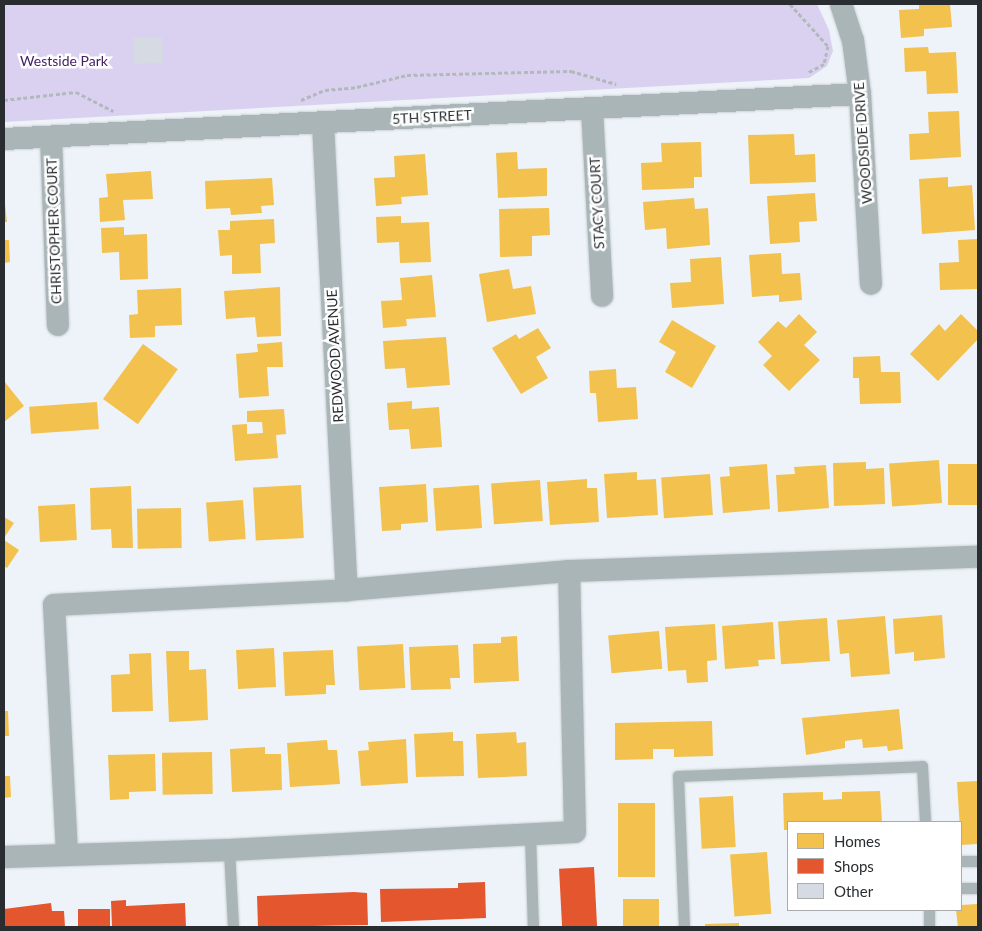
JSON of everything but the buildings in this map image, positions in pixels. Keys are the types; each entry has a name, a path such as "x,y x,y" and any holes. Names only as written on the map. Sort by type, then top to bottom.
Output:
{"street":[{"name":"WOODSIDE DRIVE","path":"841,4 853,40 860,94 871,284"},
{"name":"5TH STREET","path":"4,139 860,94"},
{"name":"STACY COURT","path":"592,109 602,296"},
{"name":"REDWOOD AVENUE","path":"323,123 347,590"},
{"name":"CHRISTOPHER COURT","path":"51,137 58,325"},
{"path":"67,853 54,605 347,590 568,571 978,557"},
{"path":"4,857 67,853 229,850 575,832 568,571"}],"lane":[{"path":"684,927 678,776 922,766 925,821"},
{"path":"530,834 533,927"},
{"path":"229,850 233,927"},
{"path":"962,861 978,860"},
{"path":"962,888 978,888"},
{"path":"928,911 929,927"}],"path":[{"path":"790,4 828,46 828,58 820,68 798,74"},
{"path":"295,102 324,90 357,87 407,75 571,71 608,82 625,83"},
{"path":"4,100 76,92 118,111"}],"green space":[{"name":"Westside Park","path":"4,4 817,4 829,30 833,51 827,66 809,78 4,122"}]}
